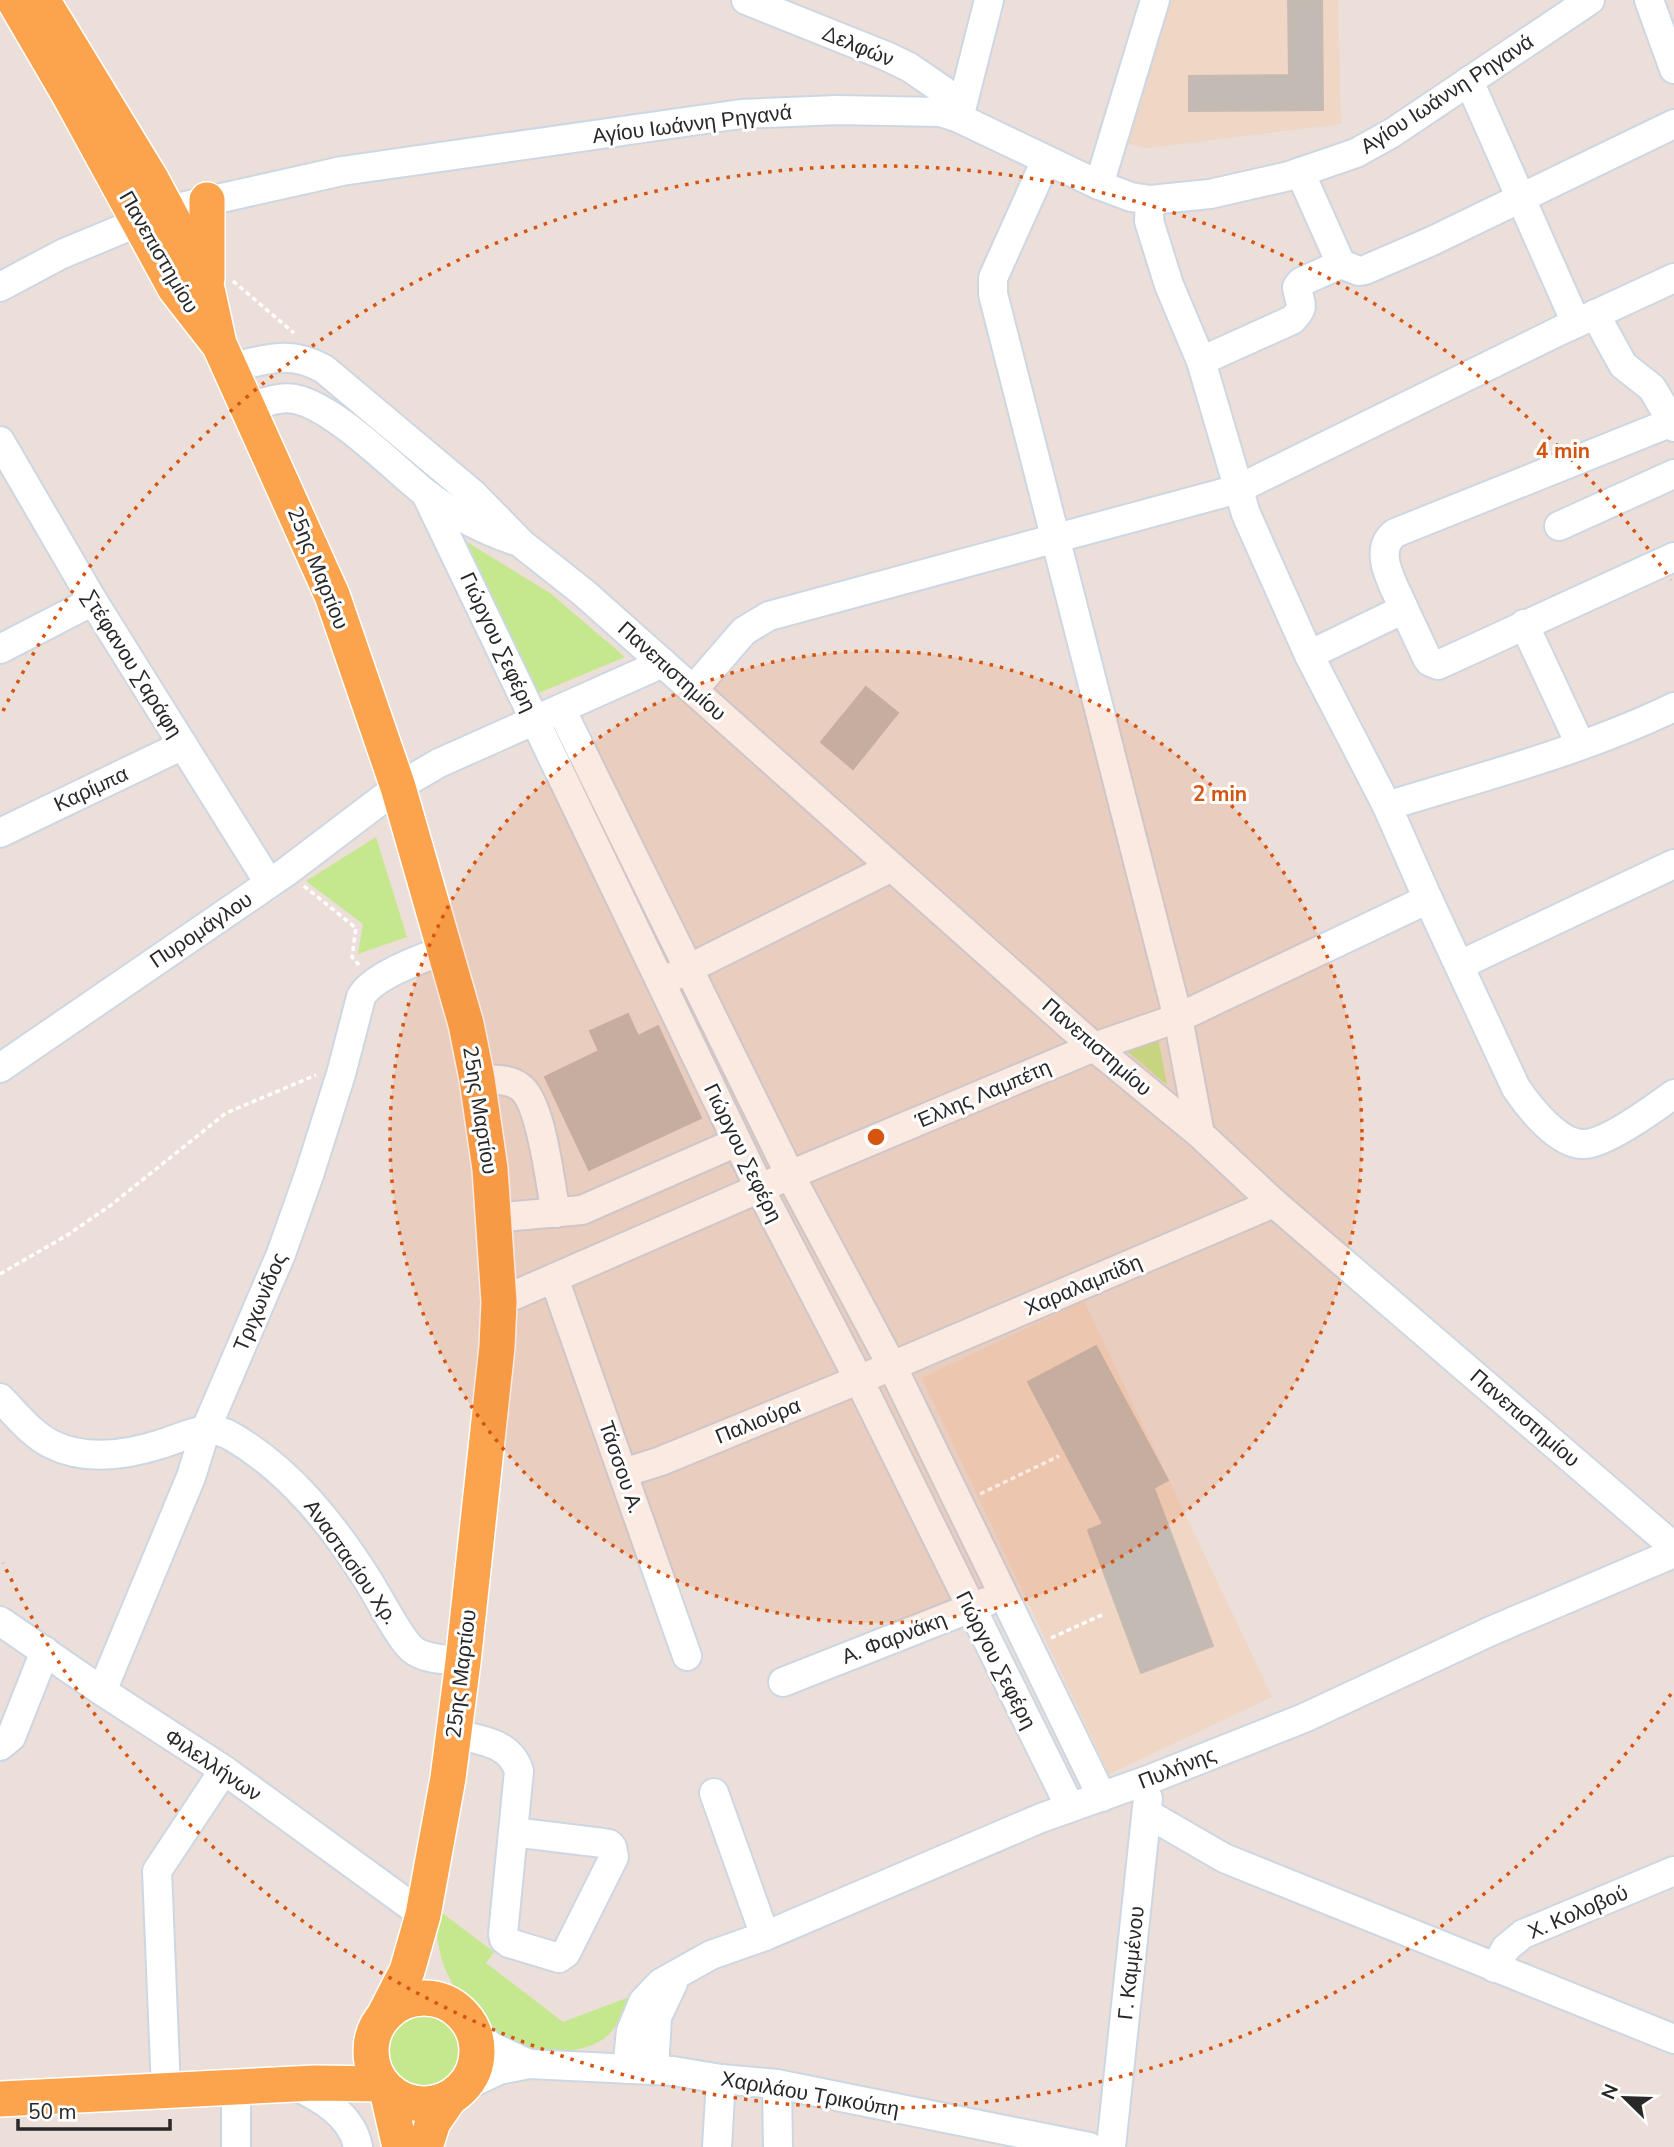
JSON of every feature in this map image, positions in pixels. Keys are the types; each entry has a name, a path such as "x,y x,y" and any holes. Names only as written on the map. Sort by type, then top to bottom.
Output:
{"main road":[{"name":"Πανεπιστημίου","path":"14,0 70,96 154,216 207,274 224,356"},
{"name":"Πανεπιστημίου","path":"42,0 154,216 175,288 224,356"},
{"path":"207,200 207,274"},
{"name":"25ης Μαρτίου","path":"224,356 332,595 398,787 466,1024 490,1169 499,1302 491,1422 454,1734 443,1813 423,1916 407,1971 378,2027"},
{"name":"25ης Μαρτίου","path":"423,1916 425,1940 434,1966 463,2018"},
{"path":"303,2083 349,2066 360,2056 395,2006 424,1997 440,2000 463,2018 477,2044 477,2059 473,2073 433,2122 425,2147"},
{"path":"378,2027 372,2062 387,2093 400,2147"},
{"path":"0,2099 303,2083 387,2093 423,2105 457,2092"}],"street":[{"name":"Δελφών","path":"746,0 909,67 944,91 954,116"},
{"path":"954,116 989,0"},
{"path":"1099,185 1155,0"},
{"name":"Αγίου Ιωάννη Ρηγανά","path":"0,287 62,254 154,216 207,200 394,162 741,114 837,110 954,116 1099,185 1131,197 1150,200 1210,194 1300,172 1356,153 1392,133 1590,0"},
{"path":"1649,0 1674,69"},
{"path":"1469,81 1521,198 1585,319 1623,365 1652,388 1673,425 1395,533 1385,543 1384,557 1404,609 1430,662 1438,665 1674,557"},
{"path":"1300,172 1341,264 1359,271 1432,242 1674,124"},
{"path":"1046,160 993,278 993,295 1178,1018 1200,1134"},
{"path":"1150,200 1149,221 1169,285 1201,361 1246,514 1309,655 1387,806 1427,899 1516,1088 1538,1117 1565,1139 1581,1144 1596,1141 1622,1129 1674,1094"},
{"path":"1201,361 1292,320 1300,313 1303,304 1297,291 1299,284 1341,264"},
{"path":"693,690 744,631 769,616 1238,489 1674,278"},
{"path":"224,356 300,357"},
{"name":"Πανεπιστημίου","path":"300,357 324,369 473,494 522,544 584,593 1094,1047 1200,1134 1274,1203 1668,1532"},
{"name":"Πανεπιστημίου","path":"248,407 278,398 292,398 321,409 426,494 472,523 522,544"},
{"name":"Στέφανου Σαράφη","path":"0,442 9,479 93,601 183,745 277,878"},
{"path":"1559,526 1674,474"},
{"name":"Γιώργου Σεφέρη","path":"426,494 760,1189 859,1380 1070,1807"},
{"path":"0,649 93,601"},
{"path":"1309,655 1404,609"},
{"path":"1524,624 1580,744"},
{"name":"Πυρομάγλου","path":"0,1068 277,878 398,787 439,763 663,663"},
{"path":"1387,806 1522,765 1644,721 1674,707"},
{"name":"Γιώργου Σεφέρη","path":"561,709 790,1175 892,1366 1102,1797"},
{"name":"Καρίμπα","path":"0,833 183,745"},
{"path":"1460,965 1674,864"},
{"path":"660,982 892,867"},
{"name":"Έλλης Λαμπέτη","path":"499,1302 790,1175 1094,1047 1178,1018 1427,899"},
{"path":"376,982 446,949"},
{"name":"Τριχωνίδος","path":"102,1691 191,1477 206,1429 281,1254 341,1074 361,997 365,990 376,982"},
{"path":"477,1079 510,1082 527,1093 536,1110 556,1213"},
{"path":"493,1218 582,1210 737,1142"},
{"name":"Χαραλαμπίδη","path":"892,1366 1274,1203"},
{"name":"Τάσσου Α.","path":"554,1278 687,1656"},
{"name":"Παλιούρα","path":"623,1473 661,1461 892,1366"},
{"path":"0,1398 31,1429 49,1442 68,1450 92,1454 127,1452 206,1429"},
{"name":"Αναστασίου Χρ.","path":"206,1429 220,1430 246,1445 310,1501 367,1578 412,1649 433,1657 463,1661"},
{"name":"Πυλήνης","path":"640,2069 631,2031 643,2002 661,1983 711,1955 765,1936 1017,1828 1304,1718 1491,1631 1674,1553"},
{"name":"Α. Φαρνάκη","path":"783,1682 1004,1594"},
{"name":"Φιλελλήνων","path":"0,1621 224,1770 423,1916"},
{"path":"0,1745 11,1737 45,1651"},
{"path":"454,1734 492,1743 511,1754 519,1771 513,1832 504,1939 509,1943 559,1958 566,1952 614,1857 614,1852 608,1844 603,1843 513,1832"},
{"path":"166,2090 157,1871 224,1770"},
{"name":"Γ. Καμμένου","path":"1111,2147 1148,1814 1148,1780"},
{"path":"714,1793 765,1936"},
{"path":"1148,1814 1224,1858 1674,2039"},
{"name":"Χ. Κολοβού","path":"1495,1968 1506,1948 1523,1934 1674,1871"},
{"name":"Χαριλάου Τρικούπη","path":"463,2018 490,2046 529,2064"},
{"name":"Χαριλάου Τρικούπη","path":"457,2092 499,2070 529,2064 640,2069 777,2084 1089,2147"},
{"path":"717,2147 721,2079"},
{"path":"303,2083 351,2126 358,2147"},
{"path":"777,2084 778,2147"},
{"path":"236,2086 236,2147"},
{"path":"369,2147 387,2093"}],"path":[{"path":"207,274 299,337 300,357"},
{"path":"277,878 356,928 352,957 376,982"},
{"path":"0,1274 69,1234 111,1205 226,1112 308,1077 341,1074"},
{"path":"960,1504 1059,1456"},
{"path":"1030,1648 1104,1614"}],"shaded area":[{"path":"1168,0 1338,0 1341,124 1148,148 1126,143"},
{"path":"1084,1301 1272,1697 1109,1774 922,1378"}],"green space":[{"path":"454,534 550,593 625,657 534,695"},
{"path":"376,837 407,937 358,954 363,924 306,881"},
{"path":"1158,1037 1167,1085 1126,1050"},
{"path":"437,1909 494,1952 486,1963 563,2022 632,1996 620,2020 602,2040 576,2050 534,2049 520,2046 495,2034 454,1986 443,1964"},
{"path":"425,2010 440,2013 453,2022 462,2035 465,2050 462,2065 453,2078 440,2087 425,2090 410,2087 397,2078 388,2065 385,2050 388,2035 397,2022 410,2013"}],"building":[{"path":"1288,0 1322,0 1323,110 1189,111 1189,76 1289,75"},
{"path":"866,687 898,713 853,769 821,742"},
{"path":"628,1014 638,1036 658,1026 701,1118 589,1170 545,1077 599,1051 590,1031"},
{"path":"1096,1346 1168,1480 1154,1488 1213,1646 1141,1673 1088,1530 1103,1524 1028,1382"}]}
